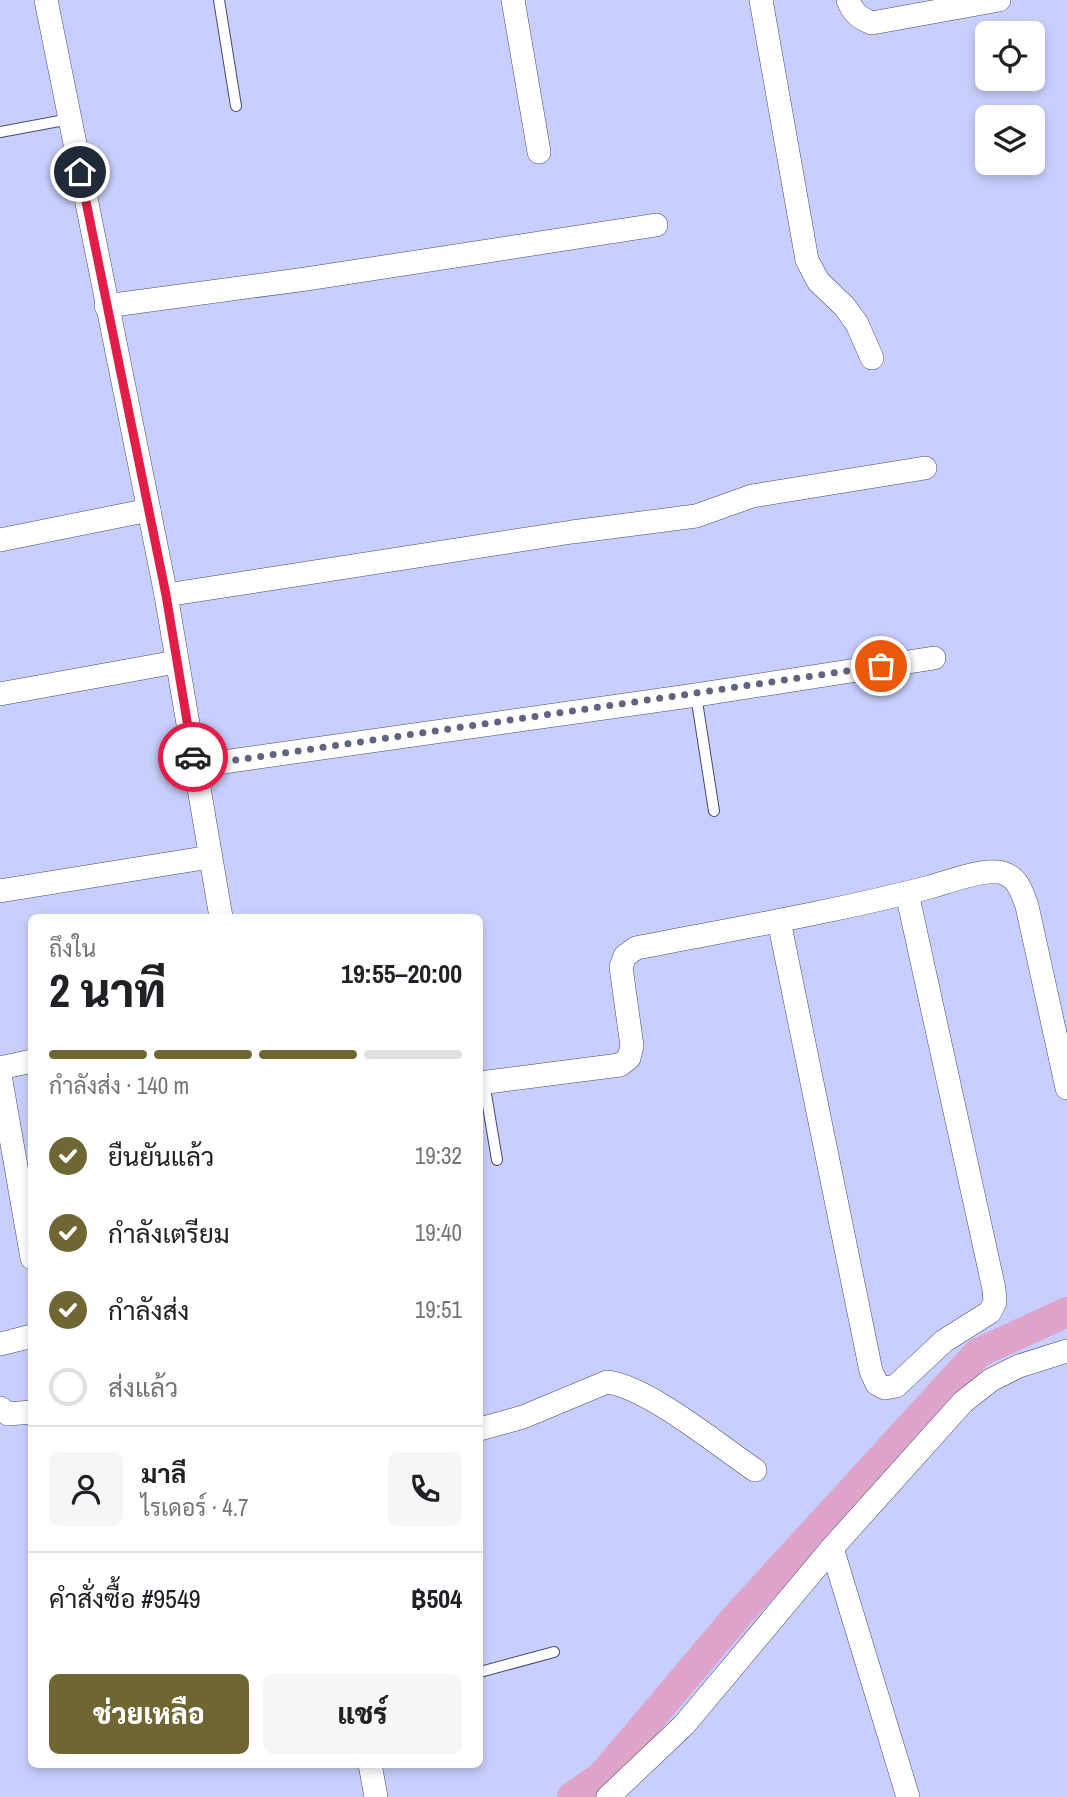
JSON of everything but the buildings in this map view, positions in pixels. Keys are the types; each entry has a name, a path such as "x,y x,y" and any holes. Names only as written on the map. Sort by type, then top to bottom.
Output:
{"street":[{"path":"46,0 166,595 220,914"},
{"path":"513,0 539,152"},
{"path":"761,0 807,260 818,281 845,307 857,324 872,358"},
{"path":"848,0 851,9 860,19 872,23 999,0"},
{"path":"106,306 306,279 656,225"},
{"path":"166,595 572,532 696,516 752,496 925,468"},
{"path":"0,540 149,510"},
{"path":"195,766 696,695 934,658"},
{"path":"0,694 176,662"},
{"path":"0,891 210,858"},
{"path":"483,1082 620,1065 629,1058 632,1045 621,967 625,956 636,948 779,921 983,873 1002,872 1020,886 1027,905 1067,1088"},
{"path":"779,921 872,1371 877,1384 885,1388 896,1386 944,1342 990,1312 995,1302 907,893"},
{"path":"0,1068 28,1062"},
{"path":"0,1075 28,1235"},
{"path":"0,1344 28,1337"},
{"path":"608,1797 684,1725 832,1548 963,1402 991,1380 1019,1366 1067,1351"},
{"path":"483,1428 523,1418 607,1382 621,1384 652,1400 755,1470"},
{"path":"0,1408 8,1414 28,1412"},
{"path":"832,1548 908,1797"},
{"path":"371,1768 376,1797"}],"lane":[{"path":"219,0 236,106"},
{"path":"0,132 69,119"},
{"path":"696,695 714,811"},
{"path":"483,1087 497,1160"},
{"path":"483,1671 554,1652"}],"waterway":[{"path":"572,1797 602,1776 738,1615 978,1353 1067,1312"}],"way so far":[{"path":"193,757 195,766 881,666"}],"route":[{"path":"80,172 166,595 193,757"}]}
